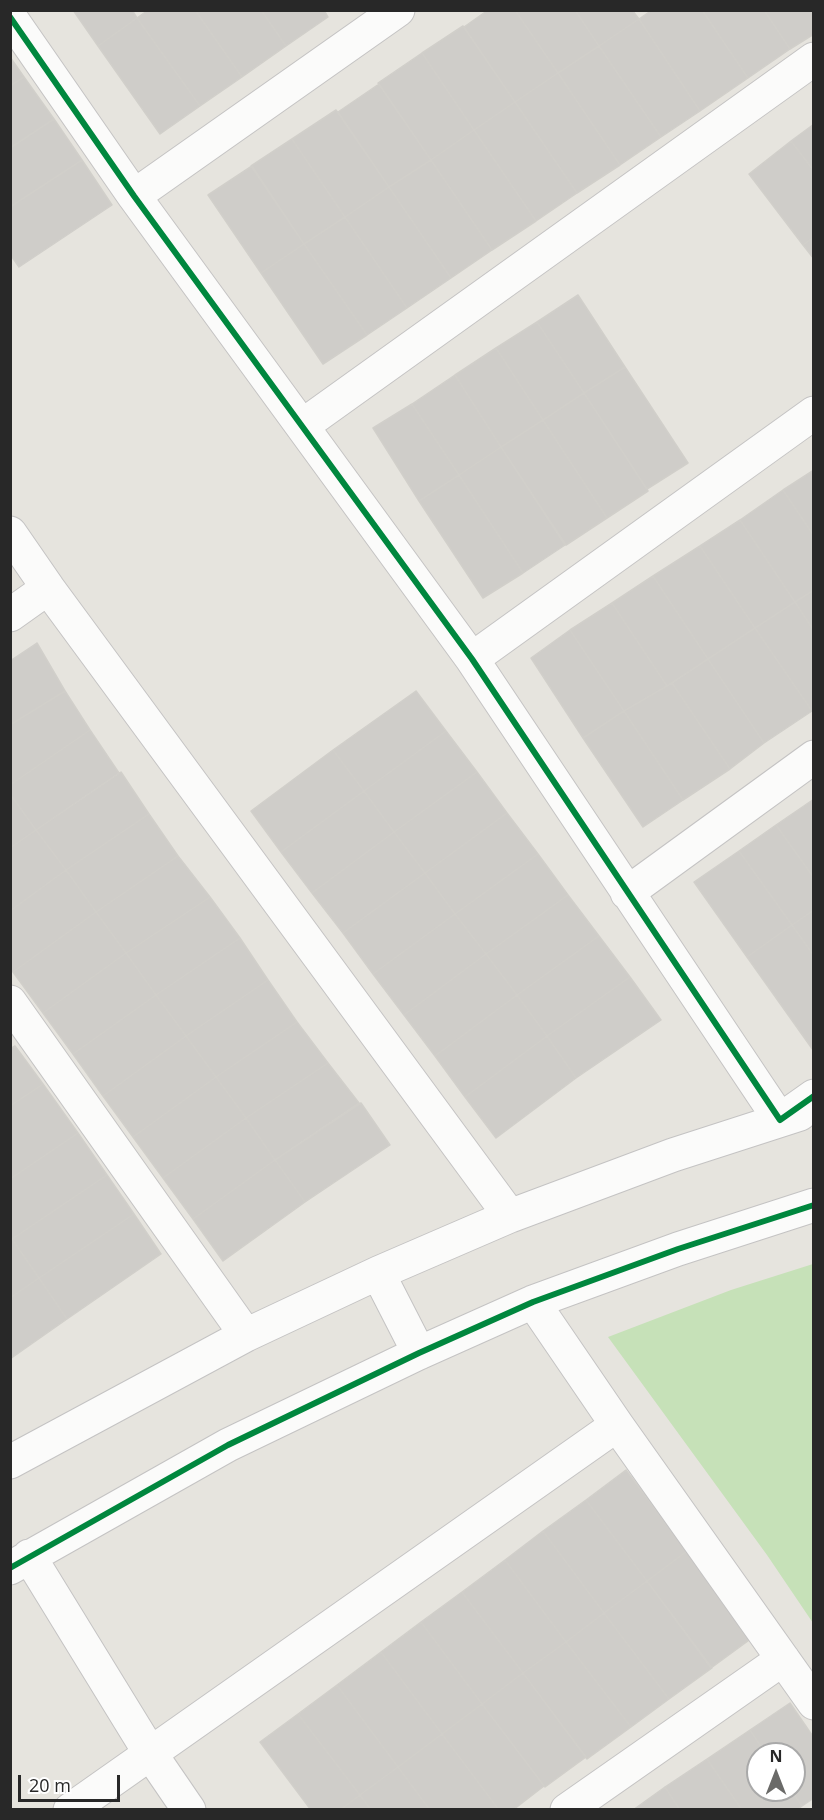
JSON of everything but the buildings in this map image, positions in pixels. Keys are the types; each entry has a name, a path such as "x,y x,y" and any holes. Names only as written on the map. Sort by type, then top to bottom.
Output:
{"street":[{"path":"134,196 398,10"},
{"path":"10,17 134,196 472,659 780,1120"},
{"path":"302,426 813,59"},
{"path":"472,659 813,413"},
{"path":"10,533 48,588 510,1216"},
{"path":"10,615 48,588"},
{"path":"627,893 813,757"},
{"path":"10,1002 246,1335"},
{"path":"780,1120 813,1096"},
{"path":"10,1462 246,1335 378,1273 510,1216 673,1155 813,1110"},
{"path":"189,1809 20,1562 228,1445 419,1353 533,1302 678,1249 813,1205"},
{"path":"378,1273 419,1353"},
{"path":"533,1302 813,1703"},
{"path":"70,1809 617,1425"},
{"path":"567,1809 783,1659"}],"green space":[{"path":"814,1264 813,1623 767,1555 608,1337 731,1290"}],"cycle path":[{"path":"10,17 134,196 472,659 780,1120 814,1096"},
{"path":"10,1568 228,1445 419,1353 533,1302 678,1249 814,1205"}]}
